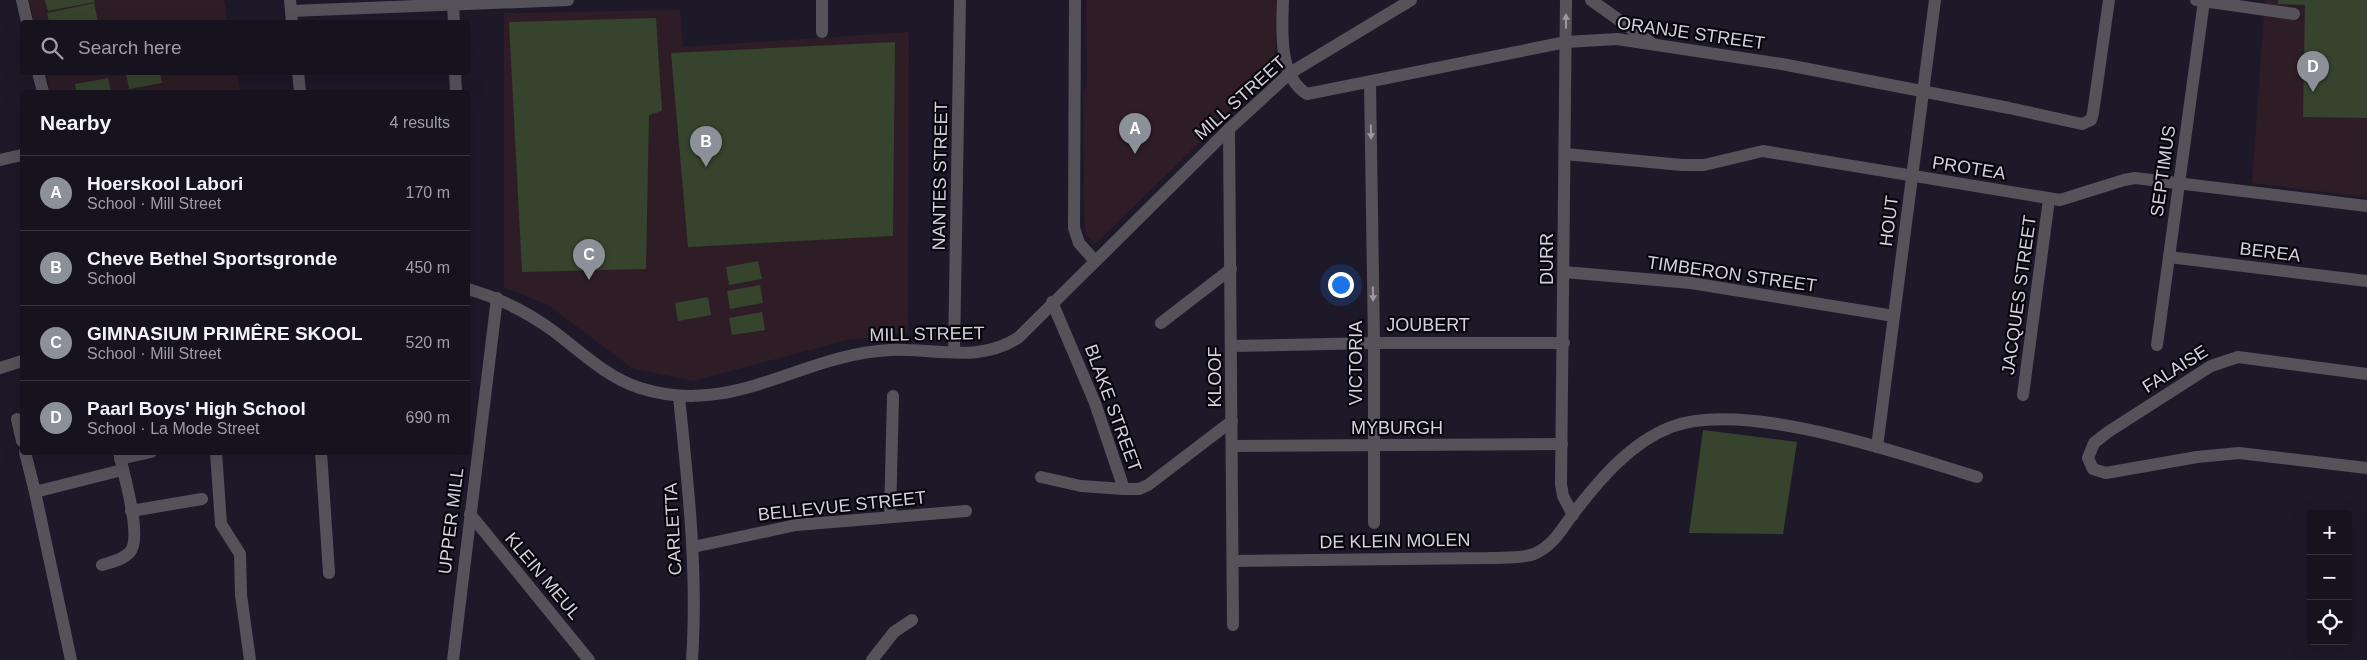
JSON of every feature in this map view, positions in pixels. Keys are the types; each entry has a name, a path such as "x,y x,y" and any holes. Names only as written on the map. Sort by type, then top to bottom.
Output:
{"street":[{"path":"22,0 27,20"},
{"path":"291,11 568,0"},
{"path":"822,0 822,32"},
{"name":"NANTES STREET","path":"954,352 960,0"},
{"path":"1075,0 1074,228 1079,243 1095,261"},
{"path":"1283,0 1282,34 1285,58 1290,74"},
{"name":"MILL STREET","path":"470,291 496,298 532,316 615,377 639,388 679,397 735,391 866,352 898,350 987,352 1008,344 1229,128 1290,74 1410,0"},
{"name":"DURR","path":"1566,0 1564,343 1561,484 1563,496 1573,515"},
{"path":"1591,0 1651,42"},
{"name":"HOUT","path":"1877,447 1935,0"},
{"name":"ORANJE STREET","path":"1290,74 1308,94 1566,42 1617,38 1651,42 1922,91 2077,124 2091,120 2109,0"},
{"path":"2200,1 2294,14"},
{"name":"SEPTIMUS","path":"2157,345 2170,257 2200,1"},
{"path":"454,20 456,3"},
{"path":"39,75 42,90"},
{"path":"298,75 300,90"},
{"path":"455,75 456,90"},
{"name":"VICTORIA","path":"1370,83 1374,343 1374,523"},
{"name":"KLOOF","path":"1229,128 1233,625"},
{"name":"PROTEA","path":"1565,154 1682,165 1704,165 1763,151 1912,176 1979,185 2050,199 2068,199 2135,178 2367,206"},
{"path":"0,160 20,155"},
{"name":"JACQUES STREET","path":"2023,395 2050,199"},
{"name":"BEREA","path":"2170,257 2367,281"},
{"path":"1161,323 1231,269"},
{"name":"TIMBERON STREET","path":"1564,272 1691,283 1894,316"},
{"name":"UPPER MILL","path":"453,660 496,298"},
{"name":"BLAKE STREET","path":"1052,302 1094,403 1124,489 1138,489 1148,485 1232,421"},
{"name":"JOUBERT","path":"1232,346 1374,343 1564,343"},
{"name":"FALAISE","path":"2367,374 2238,357 2220,361 2094,443 2090,450 2089,464 2092,469 2106,473 2197,457 2239,453 2367,468"},
{"path":"0,368 20,362"},
{"path":"890,517 893,396"},
{"name":"CARLETTA","path":"679,397 693,547 692,660"},
{"path":"17,418 20,432"},
{"path":"1573,515 1602,480 1632,450 1653,436 1672,427 1704,419 1764,422 1877,447 1977,476"},
{"name":"MYBURGH","path":"1233,446 1562,444"},
{"path":"26,455 71,660"},
{"path":"35,492 120,460 139,455"},
{"path":"216,455 222,524 240,554 241,595 250,660"},
{"path":"321,455 329,573"},
{"path":"102,565 121,559 130,552 135,535 120,460"},
{"path":"1041,477 1081,486 1124,489"},
{"path":"131,510 202,499"},
{"name":"BELLEVUE STREET","path":"693,547 796,525 966,511"},
{"name":"KLEIN MEUL","path":"470,514 589,660"},
{"name":"DE KLEIN MOLEN","path":"1233,561 1523,557 1543,549 1553,542 1573,515"},
{"path":"872,660 894,632 912,620"}],"shaded area":[{"path":"29,0 224,0 228,20 34,20"},
{"path":"1086,0 1277,0 1275,69 1095,244 1085,233 1084,218 1083,90 1087,87"},
{"path":"2265,0 2367,0 2367,197 2252,183"},
{"path":"680,10 683,47 909,32 908,333 847,340 693,381 632,368 548,305 504,287 504,13"},
{"path":"46,75 237,75 240,90 50,90"}],"green space":[{"path":"45,0 94,0 95,2 48,11"},
{"path":"2278,0 2367,0 2367,118 2303,117 2305,5 2278,4"},
{"path":"94,3 98,20 49,20 47,13"},
{"path":"656,18 662,111 649,115 646,269 522,272 509,22"},
{"path":"895,42 893,236 688,247 671,53"},
{"path":"126,75 160,75 162,83 129,89"},
{"path":"108,78 111,90 76,90 75,84"},
{"path":"758,261 762,279 729,285 726,267"},
{"path":"760,285 763,303 730,309 727,291"},
{"path":"708,297 711,315 678,321 675,303"},
{"path":"762,312 765,330 732,335 729,318"},
{"path":"1703,430 1797,442 1783,534 1689,533"}],"place":[{"name":"Paarl Boys' High School","path":"2313,92"},
{"name":"Hoerskool Labori","path":"1135,154"},
{"name":"Cheve Bethel Sportsgronde","path":"706,167"},
{"name":"GIMNASIUM PRIMÊRE SKOOL","path":"589,280"}]}
